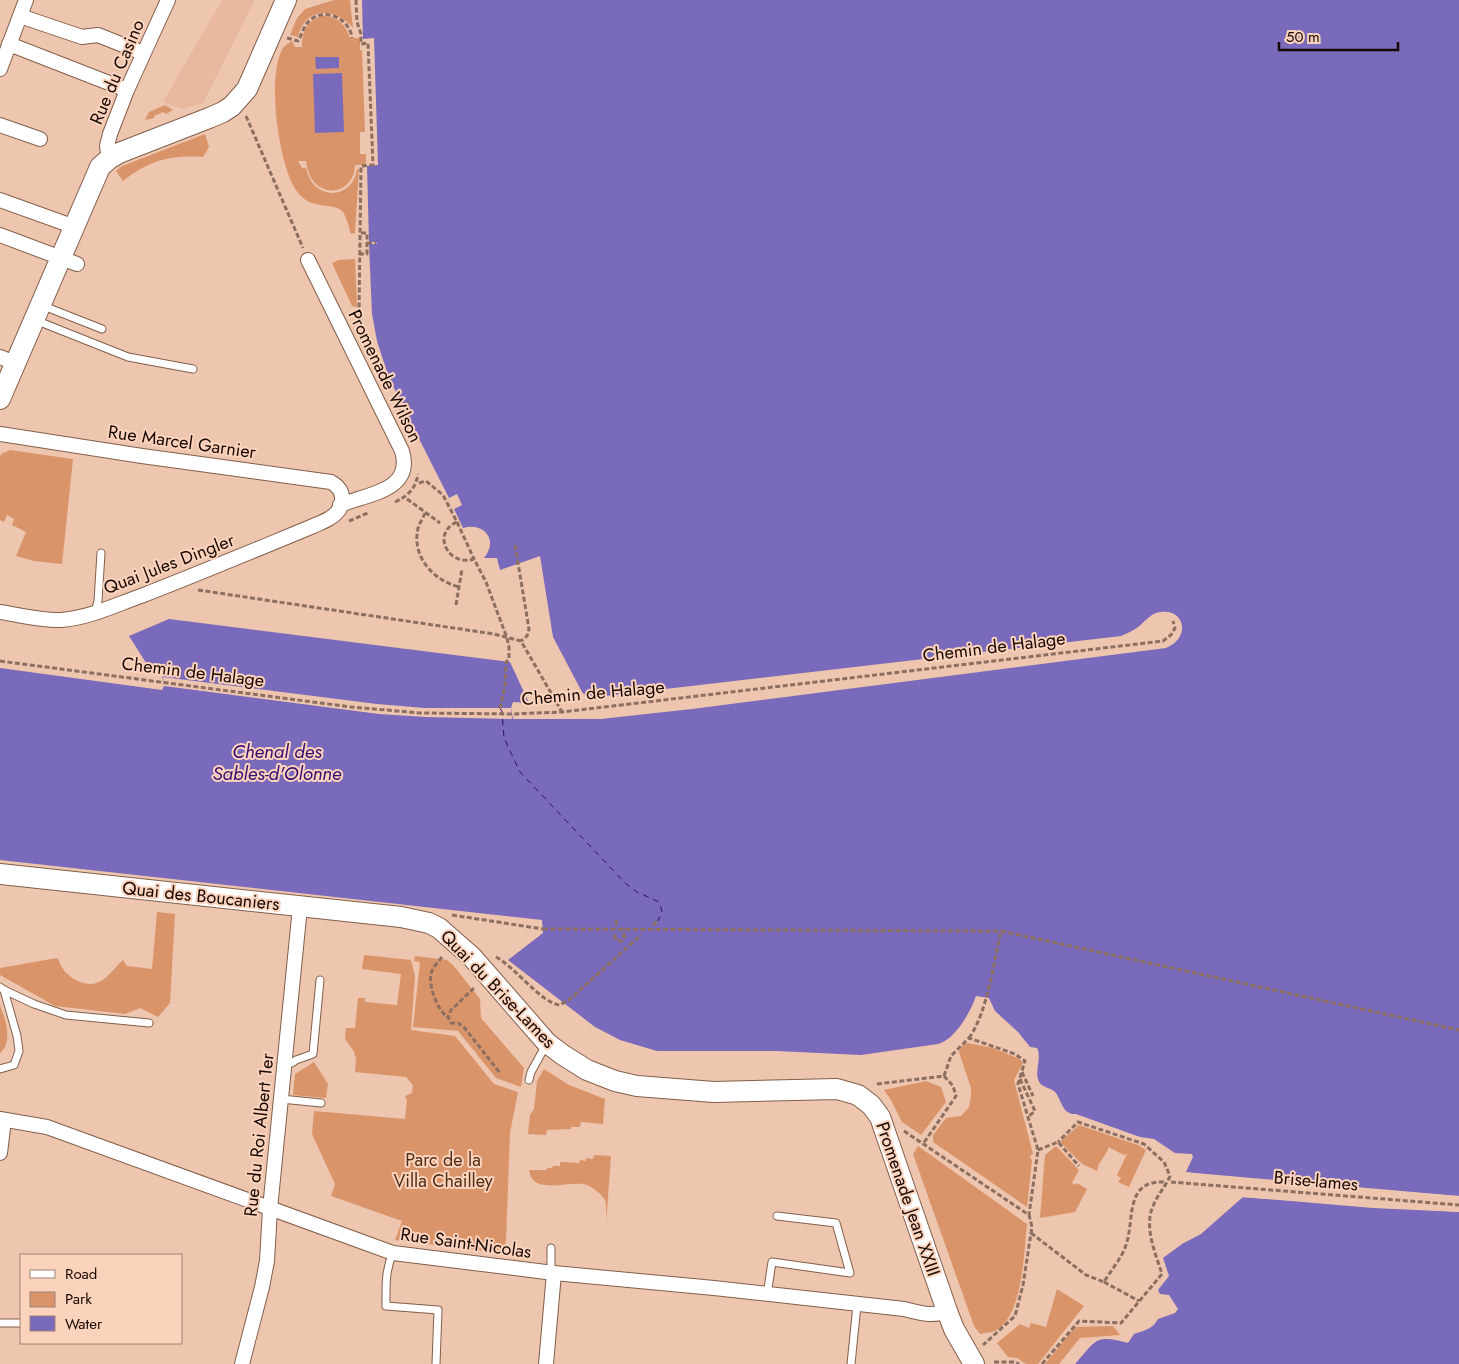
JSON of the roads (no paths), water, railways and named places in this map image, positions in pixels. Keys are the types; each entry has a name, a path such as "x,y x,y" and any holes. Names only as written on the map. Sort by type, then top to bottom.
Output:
{"street":[{"path":"0,69 26,0"},
{"path":"0,399 8,360 69,260 75,227 100,167 119,153 223,112 243,107 253,77 286,0"},
{"name":"Rue du Casino","path":"109,159 107,146 110,134 164,1"},
{"path":"20,16 82,37 98,34 143,53"},
{"path":"9,44 127,90"},
{"path":"0,124 40,139"},
{"path":"0,200 75,227"},
{"path":"0,235 69,260"},
{"name":"Promenade Wilson","path":"306,256 402,451 404,460 401,475 391,486 340,505"},
{"name":"Rue Marcel Garnier","path":"0,434 331,482 338,486 342,492 340,505"},
{"name":"Quai Jules Dingler","path":"0,612 59,620 95,613 311,527 330,518 336,513 340,505"},
{"name":"Quai des Boucaniers","path":"0,874 401,917"},
{"name":"Rue du Roi Albert 1er","path":"242,1364 267,1261 270,1209 300,907"},
{"name":"Quai du Brise-Lames","path":"401,917 429,922 445,933 472,957 547,1043 587,1070 636,1086 714,1092 824,1088 858,1095"},
{"name":"Promenade Jean XXIII","path":"858,1095 871,1105 880,1117 954,1329 984,1363"},
{"path":"0,1153 2,1120"},
{"name":"Rue Saint-Nicolas","path":"2,1120 46,1127 393,1253 552,1273 714,1288 938,1315 947,1311"},
{"path":"546,1364 552,1273"}],"lane":[{"path":"38,313 102,329"},
{"path":"38,313 128,357 193,369"},
{"path":"95,613 98,601 101,553"},
{"path":"284,1063 292,1063 313,1054 320,980"},
{"path":"2,988 34,1004 66,1015 149,1023"},
{"path":"0,1069 14,1065 19,1051 17,1036 2,988"},
{"path":"529,1080 531,1072 547,1043"},
{"path":"281,1099 321,1103"},
{"path":"767,1295 772,1262 850,1273 836,1223 776,1216"},
{"path":"551,1248 552,1273"},
{"path":"393,1253 386,1282 386,1306 438,1310 436,1364"},
{"path":"851,1364 857,1305"},
{"path":"0,1323 20,1323"}],"water":[{"name":"Chenal des Sables-d'Olonne","path":"362,0 1459,0 1459,1196 1238,1179 1186,1172 1193,1157 1192,1154 1175,1153 1154,1139 1140,1137 1068,1112 1063,1107 1056,1093 1039,1082 1037,1075 1039,1056 1037,1048 1030,1047 1018,1032 995,1011 989,998 976,996 966,1017 956,1031 938,1044 861,1055 777,1051 657,1051 620,1040 595,1027 508,960 543,933 542,920 0,860 0,668 162,690 164,686 161,669 148,666 129,636 169,619 510,662 529,703 513,702 511,708 513,719 601,719 1166,648 1179,638 1182,631 1180,619 1175,615 1169,612 1157,612 1136,628 1121,636 588,698 582,692 553,637 540,556 500,570 497,558 484,558 490,545 487,534 477,528 463,528 454,509 462,505 457,494 449,498 403,407 409,403 402,405 388,375 377,341 372,314 369,244 377,244 376,242 369,242 367,166 378,165 374,38 363,39"},
{"path":"315,57 339,57 339,68 316,69"},
{"path":"342,73 344,132 315,133 313,74"},
{"path":"1243,1197 1373,1208 1459,1212 1459,1364 1075,1364 1092,1344 1097,1341 1108,1339 1128,1343 1134,1334 1151,1327 1158,1319 1175,1313 1178,1309 1169,1295 1160,1294 1158,1290 1169,1276 1163,1258 1182,1244 1201,1234"}],"park label":[{"name":"Parc de la Villa Chailley","path":"443,1170"}]}
